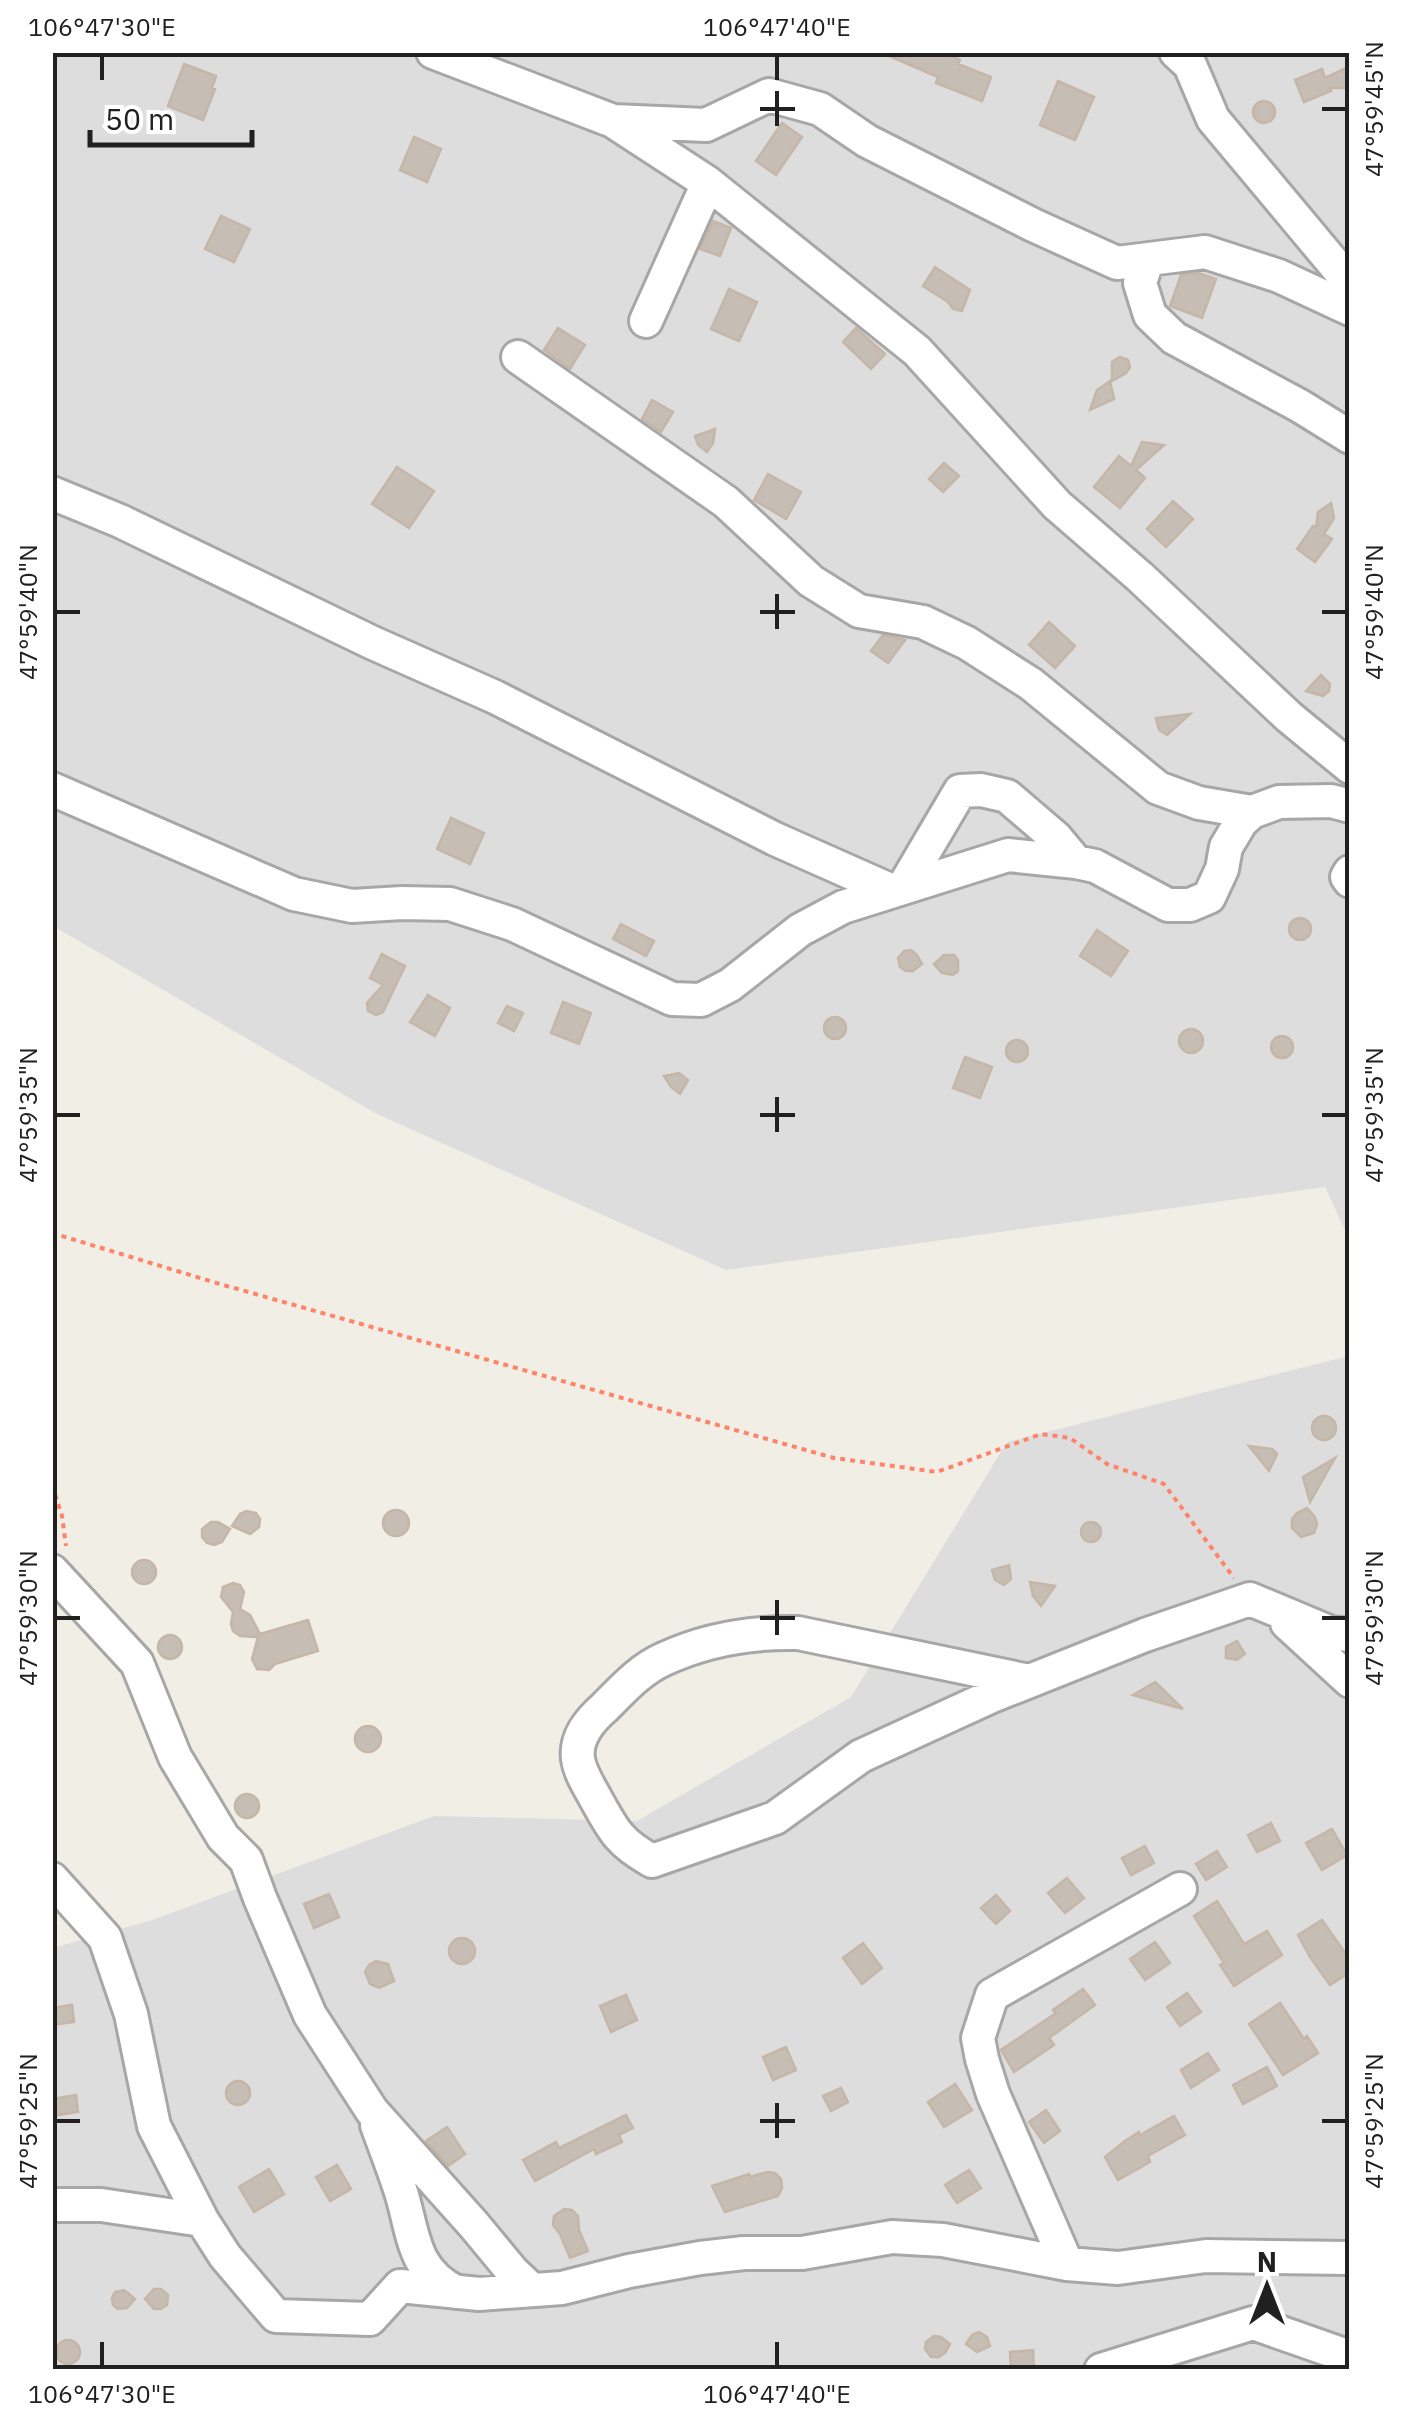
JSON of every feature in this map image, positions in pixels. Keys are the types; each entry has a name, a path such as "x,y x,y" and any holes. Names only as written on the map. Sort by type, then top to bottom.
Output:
{"street":[{"path":"433,52 613,121 708,183 916,351 1057,505 1289,717 1350,767"},
{"path":"1176,52 1190,66 1213,119 1350,283"},
{"path":"613,121 706,125 769,96 820,109 867,141 1117,263 1204,252 1279,276 1350,308"},
{"path":"646,321 708,183"},
{"path":"1148,261 1140,283 1150,315 1174,338 1350,437"},
{"path":"518,356 726,502 811,581 859,611 923,622 967,643 1031,684 1158,788 1199,803 1252,812"},
{"path":"52,493 496,697 774,839 897,888"},
{"path":"52,789 294,894 352,906 450,904 512,924 672,999 701,1000 730,986 800,930 842,907 897,888 1008,855 1095,866 1168,905 1190,904 1208,897 1222,869 1226,847 1252,812 1279,802 1330,801 1350,806"},
{"path":"897,888 960,791 981,790 1007,796 1056,838 1076,862"},
{"path":"1350,872 1350,881"},
{"path":"59,1579 137,1664 175,1757 224,1837 246,1860 310,2015 372,2112 532,2290"},
{"path":"1029,1681 798,1633 766,1632 719,1641 662,1660 632,1680 581,1734 578,1758 608,1823 627,1847 652,1861 775,1818 861,1756 992,1696 1145,1636 1262,1605 1331,1633 1350,1635"},
{"path":"1262,1605 1350,1681"},
{"path":"52,1879 106,1938 131,2014 154,2126 202,2220 225,2256 276,2316 370,2318 400,2286 479,2294 562,2288 700,2258 802,2253 892,2238 943,2240 1067,2264 1118,2268 1206,2256 1350,2258"},
{"path":"1067,2264 993,2094 978,2038 992,1995 1180,1890"},
{"path":"372,2112 421,2262 432,2278 457,2292"},
{"path":"52,2205 101,2205 202,2220"},
{"path":"1101,2370 1253,2322 1350,2357"}],"path":[{"path":"52,1233 834,1458 937,1472 1041,1434 1070,1438 1107,1464 1164,1484 1262,1605"},
{"path":"52,1485 64,1529 67,1568 59,1579"}],"shaded area":[{"path":"53,53 1349,53 1349,1239 1325,1187 726,1270 377,1114 53,926"},
{"path":"1349,1356 1349,2369 53,2370 53,1948 152,1920 434,1816 637,1821 851,1697 1007,1442"}],"building":[{"path":"880,52 943,52 960,60 958,64 991,77 982,101 936,83 938,77"},
{"path":"184,64 216,76 203,120 168,106"},
{"path":"1350,66 1350,88 1329,88 1331,91 1304,102 1295,80 1322,69 1325,78"},
{"path":"1058,81 1094,97 1075,140 1040,125"},
{"path":"1264,101 1272,104 1272,120 1264,123 1256,120 1253,112 1256,104"},
{"path":"782,123 802,137 776,175 756,161"},
{"path":"414,137 441,149 427,182 400,170"},
{"path":"221,216 250,229 234,262 205,249"},
{"path":"713,221 731,228 720,256 700,249"},
{"path":"935,267 970,290 962,311 953,309 923,286"},
{"path":"1198,273 1216,279 1202,318 1170,306 1181,275"},
{"path":"729,289 757,302 739,341 711,329"},
{"path":"558,328 585,345 570,369 544,350"},
{"path":"856,328 885,354 871,369 843,342"},
{"path":"1120,357 1128,360 1130,367 1112,381 1112,362"},
{"path":"1110,381 1114,399 1090,410 1097,390"},
{"path":"652,400 673,412 661,432 642,419"},
{"path":"715,429 713,443 707,452 695,436"},
{"path":"1142,442 1164,445 1136,470 1145,478 1120,508 1094,487 1119,456 1131,466"},
{"path":"944,463 959,476 943,492 929,479"},
{"path":"397,467 434,491 409,528 372,504"},
{"path":"768,474 801,492 786,519 754,500"},
{"path":"1173,501 1193,519 1166,547 1147,529"},
{"path":"1331,503 1334,518 1324,534 1332,539 1315,562 1297,549 1313,526 1316,528 1318,512"},
{"path":"1049,622 1075,646 1055,668 1029,645"},
{"path":"883,635 905,640 888,663 871,651"},
{"path":"1321,675 1330,684 1329,691 1323,696 1306,691"},
{"path":"1190,714 1167,735 1159,730 1156,718"},
{"path":"451,818 484,833 470,864 437,849"},
{"path":"1300,918 1308,921 1308,937 1300,940 1292,937 1289,929 1292,921"},
{"path":"621,924 654,941 646,956 613,939"},
{"path":"1097,930 1128,951 1111,976 1080,956"},
{"path":"911,950 922,964 906,971 900,967 898,958"},
{"path":"382,954 405,966 383,1012 376,1015 368,1011 367,1003 383,985 370,978"},
{"path":"944,955 954,955 958,960 958,971 953,975 942,973 934,964"},
{"path":"428,995 450,1008 435,1036 410,1022"},
{"path":"563,1002 591,1013 579,1044 551,1033"},
{"path":"507,1006 523,1013 514,1031 498,1023"},
{"path":"835,1017 843,1020 843,1036 835,1039 827,1036 824,1028 827,1020"},
{"path":"1191,1029 1200,1032 1200,1050 1191,1053 1182,1050 1179,1041 1182,1032"},
{"path":"1282,1036 1293,1047 1282,1058 1271,1047"},
{"path":"1017,1040 1025,1043 1025,1059 1017,1062 1009,1059 1006,1051 1009,1043"},
{"path":"965,1057 992,1067 980,1098 953,1088"},
{"path":"679,1073 688,1080 680,1094 664,1076"},
{"path":"1324,1416 1333,1419 1333,1437 1324,1440 1315,1437 1312,1428 1315,1419"},
{"path":"1249,1446 1272,1449 1277,1454 1269,1471"},
{"path":"1335,1458 1310,1502 1303,1477"},
{"path":"1307,1508 1317,1525 1314,1533 1301,1537 1292,1528 1292,1519"},
{"path":"396,1510 405,1514 409,1523 405,1532 396,1536 387,1532 383,1523 387,1514"},
{"path":"246,1511 256,1513 260,1519 259,1527 250,1534 232,1526"},
{"path":"211,1522 230,1529 222,1542 214,1545 202,1537 202,1529"},
{"path":"1091,1522 1101,1532 1091,1542 1081,1532"},
{"path":"144,1560 156,1572 144,1584 132,1572"},
{"path":"1009,1565 1011,1579 1004,1585 995,1580 992,1570"},
{"path":"1030,1582 1055,1586 1041,1606 1033,1596"},
{"path":"233,1583 244,1592 240,1609 250,1615 260,1634 308,1620 318,1651 275,1664 269,1670 257,1669 252,1659 258,1637 240,1636 233,1631 233,1612 221,1597 223,1587"},
{"path":"170,1635 182,1647 170,1659 158,1647"},
{"path":"1237,1641 1245,1654 1237,1660 1226,1658 1226,1647"},
{"path":"1155,1682 1183,1709 1133,1695"},
{"path":"368,1726 377,1730 381,1739 377,1748 368,1752 359,1748 355,1739 359,1730"},
{"path":"247,1794 259,1806 247,1818 235,1806"},
{"path":"1271,1823 1280,1841 1257,1852 1248,1835"},
{"path":"1332,1829 1347,1855 1322,1870 1306,1843"},
{"path":"1145,1846 1154,1863 1131,1875 1122,1858"},
{"path":"1217,1851 1227,1867 1206,1880 1196,1864"},
{"path":"1067,1878 1084,1898 1065,1913 1048,1893"},
{"path":"329,1894 339,1917 314,1928 304,1904"},
{"path":"996,1895 1010,1911 996,1924 981,1908"},
{"path":"1217,1901 1244,1944 1267,1931 1282,1955 1234,1986 1194,1916"},
{"path":"1322,1920 1350,1960 1350,1972 1330,1985 1298,1935"},
{"path":"462,1938 471,1942 475,1951 471,1960 462,1964 453,1960 449,1951 453,1942"},
{"path":"1155,1942 1170,1963 1145,1980 1130,1959"},
{"path":"863,1943 882,1968 862,1984 843,1958"},
{"path":"376,1961 388,1964 394,1981 379,1988 370,1984 365,1972"},
{"path":"1083,1989 1095,2005 1049,2038 1054,2045 1014,2072 1001,2050 1056,2013 1053,2010"},
{"path":"1187,1993 1201,2012 1180,2026 1167,2007"},
{"path":"626,1995 637,2020 611,2032 600,2006"},
{"path":"1280,2003 1318,2053 1283,2075 1249,2024"},
{"path":"72,2005 74,2022 52,2025 52,2008"},
{"path":"786,2047 796,2070 773,2080 763,2057"},
{"path":"1208,2053 1219,2070 1191,2088 1181,2070"},
{"path":"1267,2067 1277,2086 1243,2104 1233,2085"},
{"path":"238,2081 250,2093 238,2105 226,2093"},
{"path":"955,2084 972,2110 944,2127 928,2102"},
{"path":"841,2088 848,2102 831,2111 823,2096"},
{"path":"76,2095 78,2112 52,2116 52,2099"},
{"path":"1046,2110 1060,2131 1044,2143 1029,2122"},
{"path":"626,2115 633,2128 619,2135 622,2142 596,2154 594,2149 535,2181 523,2160 556,2142 559,2148"},
{"path":"1174,2116 1185,2135 1148,2156 1150,2162 1118,2180 1105,2157 1139,2132 1140,2135"},
{"path":"447,2127 465,2154 448,2166 426,2141"},
{"path":"337,2165 351,2189 330,2201 316,2177"},
{"path":"269,2169 284,2194 254,2212 239,2187"},
{"path":"969,2170 981,2188 957,2203 945,2185"},
{"path":"767,2172 781,2179 778,2196 725,2212 712,2186"},
{"path":"564,2209 578,2216 588,2251 570,2258 553,2225 554,2216"},
{"path":"154,2289 168,2295 167,2305 161,2309 154,2309 145,2299"},
{"path":"124,2290 135,2299 127,2308 118,2309 112,2298 115,2292"},
{"path":"979,2332 987,2337 990,2346 977,2352 966,2344"},
{"path":"934,2336 950,2344 939,2357 931,2357 925,2349 926,2342"},
{"path":"68,2340 77,2343 77,2361 68,2364 59,2361 56,2352 59,2343"},
{"path":"1033,2350 1034,2370 1011,2370 1010,2352"}]}
